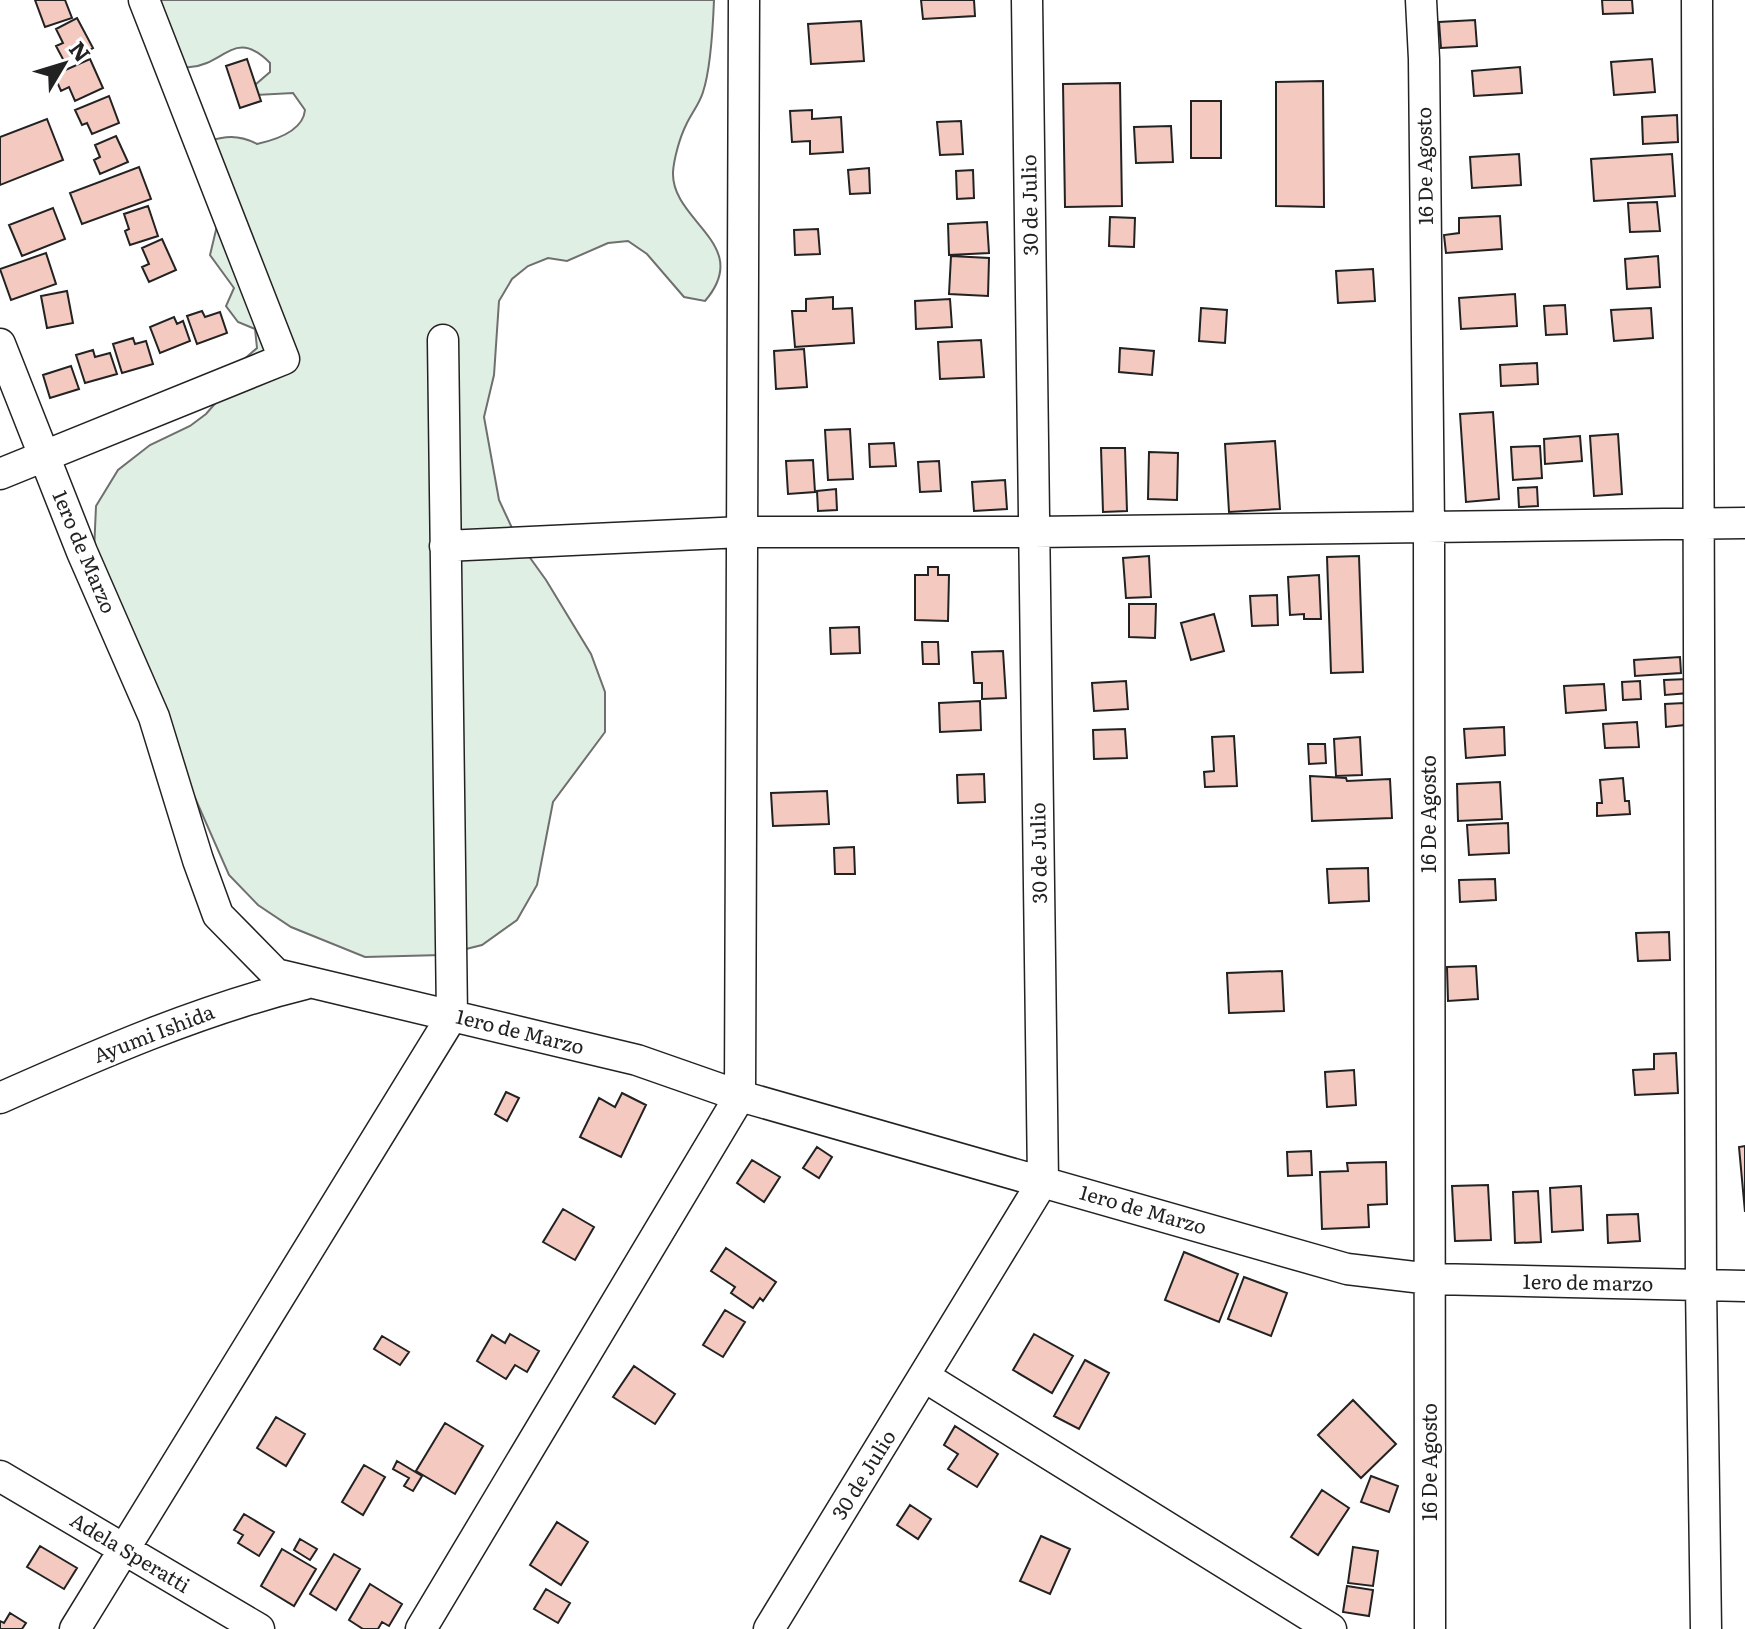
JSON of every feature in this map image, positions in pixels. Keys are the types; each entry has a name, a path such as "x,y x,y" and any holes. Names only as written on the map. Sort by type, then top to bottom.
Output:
{"street":[{"path":"0,474 284,359 144,0"},
{"path":"421,1629 740,1096 744,0"},
{"name":"30 de Julio","path":"769,1629 1043,1181 1027,0"},
{"name":"16 De Agosto","path":"1421,0 1429,527 1430,1629"},
{"path":"1697,0 1701,1286 1706,1629"},
{"path":"75,1629 452,1016 443,340"},
{"name":"1ero de Marzo","path":"0,344 82,552 154,717 218,915 276,974 637,1060 740,1096 1347,1269 1431,1279"},
{"path":"445,546 742,532 1034,532 1745,523"},
{"name":"Ayumi Ishida","path":"0,1098 130,1042 255,996 311,982"},
{"name":"1ero de marzo","path":"1431,1279 1745,1286"},
{"path":"925,1377 1331,1629"},
{"name":"Adela Speratti","path":"0,1476 259,1629"}],"green space":[{"path":"144,0 714,0 706,82 682,135 673,172 676,190 716,248 720,264 718,281 705,301 684,297 647,254 628,241 608,243 567,261 548,258 528,266 512,279 499,301 494,375 484,417 499,500 518,541 591,654 605,692 605,732 553,802 537,885 517,920 482,945 442,955 365,957 291,927 258,905 229,875 159,716 94,552 96,506 118,470 150,445 190,426 206,414 220,398 241,362 257,348 255,329 238,322 226,306 234,288 210,255 221,209 205,142 231,137 257,144 272,140 294,129 305,110 293,93 256,95 255,85 270,72 270,63 247,48 230,51 202,65 171,65"}],"building":[{"path":"35,0 65,0 72,18 45,27"},
{"path":"921,0 974,0 975,16 923,19"},
{"path":"1602,0 1632,0 1633,13 1603,14"},
{"path":"77,18 93,48 65,63 56,46 63,43 56,29"},
{"path":"1475,20 1477,46 1441,48 1439,22"},
{"path":"861,21 864,61 811,64 808,24"},
{"path":"90,59 103,88 75,101 69,87 61,91 54,75"},
{"path":"247,59 261,101 240,108 226,66"},
{"path":"1652,59 1655,92 1614,95 1611,62"},
{"path":"1520,67 1522,93 1474,96 1472,71"},
{"path":"1323,81 1324,207 1276,206 1276,82"},
{"path":"1120,83 1122,206 1065,207 1063,84"},
{"path":"109,96 119,123 92,134 87,123 82,125 75,110"},
{"path":"1191,101 1221,101 1221,158 1191,158"},
{"path":"812,110 812,119 841,117 843,152 810,154 810,141 792,142 790,111"},
{"path":"1677,115 1678,142 1643,144 1642,117"},
{"path":"47,119 63,160 0,185 0,137"},
{"path":"961,121 963,154 940,155 937,122"},
{"path":"1171,126 1173,162 1136,163 1134,127"},
{"path":"116,136 128,162 100,174 94,160 100,157 95,145"},
{"path":"1519,154 1521,185 1472,188 1470,157"},
{"path":"1672,154 1675,196 1594,201 1591,159"},
{"path":"139,167 151,199 82,224 70,193"},
{"path":"869,168 870,193 850,194 848,170"},
{"path":"973,170 974,198 957,199 956,171"},
{"path":"1657,202 1660,231 1630,232 1628,203"},
{"path":"148,206 158,236 130,245 124,214"},
{"path":"53,208 65,239 22,256 9,225"},
{"path":"1500,216 1502,249 1446,253 1444,235 1459,233 1459,218"},
{"path":"1110,217 1135,218 1134,247 1109,246"},
{"path":"987,222 989,253 949,255 948,224"},
{"path":"818,229 820,254 795,255 794,230"},
{"path":"162,239 176,270 149,282 142,267 149,264 142,248"},
{"path":"46,253 56,284 11,300 0,269"},
{"path":"951,256 989,258 988,296 949,294"},
{"path":"1658,256 1660,287 1627,289 1625,259"},
{"path":"1373,269 1375,301 1338,303 1336,271"},
{"path":"67,291 73,323 47,328 41,296"},
{"path":"1515,294 1517,326 1461,329 1459,298"},
{"path":"833,297 833,309 852,308 854,343 795,347 792,311 806,311 806,299"},
{"path":"950,299 952,327 916,329 915,301"},
{"path":"1565,305 1567,334 1546,335 1544,306"},
{"path":"1201,308 1227,310 1225,343 1199,341"},
{"path":"1651,308 1653,338 1614,341 1611,310"},
{"path":"202,311 205,317 220,312 227,333 197,344 187,316"},
{"path":"174,317 177,324 183,321 190,341 160,353 150,327"},
{"path":"133,338 135,344 146,341 153,364 122,373 113,344"},
{"path":"981,340 984,377 940,379 938,342"},
{"path":"1120,348 1154,351 1152,375 1119,372"},
{"path":"804,349 807,387 776,389 774,351"},
{"path":"93,350 95,357 110,353 117,374 85,383 76,355"},
{"path":"1537,363 1538,384 1501,386 1500,365"},
{"path":"71,366 79,389 50,398 43,375"},
{"path":"1493,412 1499,499 1466,502 1460,414"},
{"path":"850,429 853,479 828,480 825,430"},
{"path":"1618,434 1622,494 1594,496 1590,436"},
{"path":"1580,436 1582,461 1545,464 1544,439"},
{"path":"1275,441 1280,509 1229,512 1225,444"},
{"path":"894,443 896,466 870,467 869,444"},
{"path":"1540,446 1542,478 1513,480 1511,447"},
{"path":"1101,448 1125,448 1127,511 1103,512"},
{"path":"1149,452 1178,453 1177,500 1148,499"},
{"path":"813,460 815,492 788,494 786,461"},
{"path":"939,461 941,491 920,492 918,462"},
{"path":"1005,480 1007,509 974,511 972,482"},
{"path":"1537,487 1538,506 1519,507 1518,488"},
{"path":"836,489 837,510 818,511 817,491"},
{"path":"1149,556 1151,597 1126,598 1123,558"},
{"path":"1359,556 1363,672 1331,673 1327,557"},
{"path":"928,567 938,567 938,575 949,575 948,621 915,620 915,575 928,575"},
{"path":"1319,575 1321,619 1304,619 1304,614 1290,615 1288,577"},
{"path":"1277,595 1278,625 1252,626 1250,596"},
{"path":"1129,604 1156,604 1155,638 1129,637"},
{"path":"1214,614 1224,651 1191,660 1181,623"},
{"path":"859,627 860,653 831,654 830,628"},
{"path":"922,642 938,642 939,664 923,664"},
{"path":"1003,651 1006,698 982,699 982,683 974,683 972,652"},
{"path":"1680,657 1681,673 1635,676 1634,660"},
{"path":"1688,679 1689,693 1665,695 1664,680"},
{"path":"1126,681 1128,709 1094,711 1092,683"},
{"path":"1640,681 1641,699 1623,700 1622,682"},
{"path":"1604,684 1606,710 1566,713 1564,686"},
{"path":"980,701 981,730 940,732 939,703"},
{"path":"1684,703 1685,725 1666,727 1665,704"},
{"path":"1637,722 1639,747 1605,748 1603,724"},
{"path":"1504,727 1505,755 1466,758 1464,729"},
{"path":"1125,729 1127,758 1094,759 1093,730"},
{"path":"1234,736 1237,786 1205,787 1204,772 1214,771 1212,737"},
{"path":"1360,737 1362,775 1336,776 1334,739"},
{"path":"1308,744 1325,744 1326,763 1309,764"},
{"path":"984,774 985,802 958,803 957,775"},
{"path":"1310,776 1346,778 1347,781 1390,779 1392,818 1312,821"},
{"path":"1623,778 1625,801 1629,801 1630,814 1597,816 1597,803 1602,803 1600,780"},
{"path":"1500,782 1502,819 1458,821 1457,784"},
{"path":"827,791 829,824 773,826 771,793"},
{"path":"1508,823 1509,853 1469,855 1467,825"},
{"path":"854,847 855,874 835,874 834,848"},
{"path":"1368,868 1369,901 1329,903 1327,869"},
{"path":"1495,879 1496,900 1460,902 1459,880"},
{"path":"1669,932 1670,960 1638,961 1636,933"},
{"path":"1476,966 1478,999 1448,1001 1447,967"},
{"path":"1282,971 1284,1011 1229,1013 1227,973"},
{"path":"1676,1053 1678,1093 1635,1095 1633,1070 1654,1069 1654,1054"},
{"path":"1354,1070 1356,1105 1327,1107 1325,1072"},
{"path":"506,1092 519,1098 507,1121 495,1114"},
{"path":"622,1093 646,1105 621,1157 580,1137 599,1098 615,1107"},
{"path":"1745,1146 1745,1212 1739,1147"},
{"path":"817,1147 832,1157 819,1178 803,1168"},
{"path":"1311,1151 1312,1175 1288,1176 1287,1152"},
{"path":"752,1160 780,1177 764,1202 737,1183"},
{"path":"1386,1162 1387,1204 1368,1205 1369,1227 1322,1229 1320,1172 1348,1171 1347,1163"},
{"path":"1488,1185 1491,1240 1455,1241 1452,1186"},
{"path":"1581,1186 1583,1230 1552,1232 1550,1188"},
{"path":"1538,1191 1541,1242 1515,1243 1513,1192"},
{"path":"563,1209 594,1227 575,1260 543,1242"},
{"path":"1638,1214 1640,1241 1608,1243 1607,1215"},
{"path":"726,1248 776,1282 763,1301 760,1298 753,1308 731,1293 735,1287 711,1271"},
{"path":"1184,1252 1238,1274 1219,1322 1165,1300"},
{"path":"1244,1277 1287,1293 1271,1336 1228,1319"},
{"path":"725,1310 745,1322 723,1357 703,1345"},
{"path":"510,1334 539,1351 527,1372 515,1365 506,1379 477,1361 492,1335 505,1343"},
{"path":"1034,1334 1073,1356 1052,1393 1013,1370"},
{"path":"382,1336 409,1352 400,1365 374,1349"},
{"path":"1085,1360 1109,1373 1079,1429 1054,1416"},
{"path":"634,1366 675,1394 655,1424 613,1397"},
{"path":"1353,1400 1396,1444 1361,1478 1318,1435"},
{"path":"276,1417 305,1434 286,1466 257,1448"},
{"path":"445,1423 483,1446 455,1494 416,1471"},
{"path":"955,1426 998,1454 977,1487 948,1469 958,1454 944,1445"},
{"path":"397,1461 422,1476 413,1491 404,1486 409,1478 393,1469"},
{"path":"364,1465 385,1477 363,1515 342,1502"},
{"path":"1371,1476 1398,1486 1389,1512 1361,1502"},
{"path":"1322,1490 1349,1508 1318,1555 1291,1537"},
{"path":"910,1505 931,1519 918,1539 897,1525"},
{"path":"244,1514 274,1532 259,1556 238,1543 243,1535 234,1530"},
{"path":"557,1522 588,1542 561,1585 530,1565"},
{"path":"1041,1536 1070,1549 1050,1594 1020,1581"},
{"path":"300,1539 317,1549 310,1560 294,1550"},
{"path":"40,1546 77,1568 64,1589 27,1567"},
{"path":"1353,1547 1378,1551 1373,1586 1348,1583"},
{"path":"282,1549 316,1569 294,1606 261,1586"},
{"path":"334,1554 360,1569 336,1610 310,1594"},
{"path":"370,1584 402,1604 389,1626 382,1622 378,1629 363,1629 349,1620"},
{"path":"1347,1586 1373,1590 1369,1616 1343,1612"},
{"path":"546,1589 570,1603 558,1623 534,1609"},
{"path":"10,1613 26,1623 22,1629 0,1629 0,1621 4,1623"}]}
